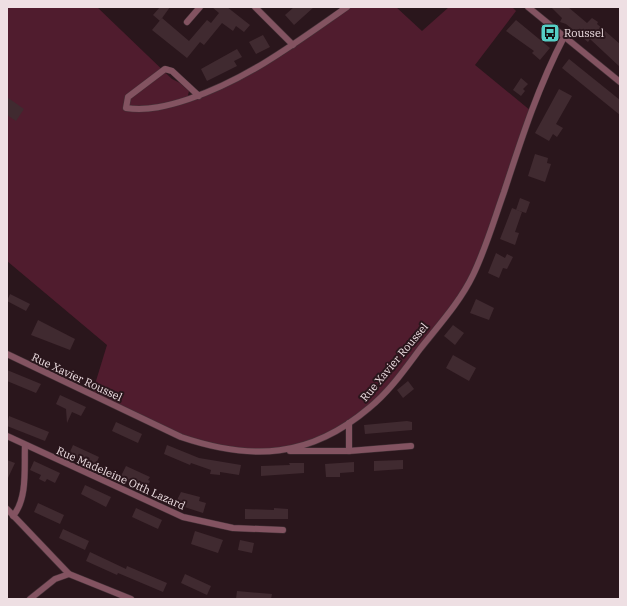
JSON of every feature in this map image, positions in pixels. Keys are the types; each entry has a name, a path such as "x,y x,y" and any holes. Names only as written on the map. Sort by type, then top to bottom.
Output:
{"street":[{"path":"187,22 200,7"},
{"path":"254,7 293,45"},
{"path":"199,96 172,71 164,69 128,97 126,108 136,110 167,106 199,96 220,88 256,69 347,7"},
{"path":"528,7 620,82"},
{"name":"Rue Xavier Roussel","path":"7,354 181,438 215,447 250,452 282,451 319,441 370,408 389,387 459,299 472,276 496,214 531,110 564,37"},
{"path":"349,423 349,451"},
{"name":"Rue Madeleine Otth Lazard","path":"7,436 183,517 233,528 283,530"},
{"path":"13,516 19,509 22,500 25,445"},
{"path":"282,451 349,451 411,446"},
{"path":"7,509 69,574 131,599"},
{"path":"30,599 51,582 69,574"}],"shaded area":[{"path":"7,7 97,7 172,79 180,83 189,91 188,95 193,99 283,55 351,7 396,7 422,31 449,7 512,7 516,11 475,65 531,111 481,257 459,299 389,387 349,423 301,447 250,452 199,443 92,394 107,345 7,261"}],"building":[{"path":"160,7 170,7 160,21 153,15"},
{"path":"212,7 227,7 250,25 244,32 236,26 233,31 222,23 204,45 200,42 187,58 152,30 162,18 189,41 207,20 211,23 219,13"},
{"path":"294,7 314,7 294,25 285,15"},
{"path":"551,7 568,7 587,23 592,18 598,22 597,24 620,44 620,67 590,39 588,42 566,24 560,22 562,18"},
{"path":"516,20 550,48 540,60 532,53 534,51 506,31"},
{"path":"263,35 270,47 256,54 249,42"},
{"path":"237,49 242,57 234,61 237,66 207,81 201,69"},
{"path":"569,59 620,100 620,115 562,68"},
{"path":"521,78 528,84 523,89 525,91 521,96 513,90"},
{"path":"559,89 572,96 556,124 563,128 557,137 553,134 549,141 535,133"},
{"path":"7,97 24,109 16,121 7,115"},
{"path":"535,154 548,158 547,163 551,164 545,182 528,176"},
{"path":"520,198 530,202 526,213 516,210"},
{"path":"512,208 522,212 515,232 519,233 515,245 500,239"},
{"path":"496,253 505,258 507,254 513,257 507,269 503,268 499,278 488,273"},
{"path":"10,294 30,304 26,311 7,301"},
{"path":"476,299 494,308 489,320 470,313"},
{"path":"38,320 75,339 70,350 31,335"},
{"path":"453,325 464,333 455,345 444,336"},
{"path":"453,355 476,368 469,381 446,368"},
{"path":"7,370 41,384 36,393 7,381"},
{"path":"408,381 414,389 403,398 397,390"},
{"path":"60,395 86,407 81,416 72,412 67,423 66,409 56,404"},
{"path":"9,416 49,432 45,441 7,426"},
{"path":"407,421 412,422 412,430 365,434 364,425"},
{"path":"116,422 142,434 138,443 112,431"},
{"path":"73,445 99,457 95,466 69,454"},
{"path":"167,445 199,458 241,465 239,475 220,472 220,475 210,474 211,470 191,463 190,465 164,454"},
{"path":"7,460 15,463 7,480"},
{"path":"403,460 403,469 374,471 374,461"},
{"path":"34,461 60,473 55,483 47,479 45,482 39,479 41,475 30,470"},
{"path":"354,462 354,472 340,473 340,477 326,477 325,464"},
{"path":"289,463 304,463 304,473 261,476 261,466 290,465"},
{"path":"126,466 150,477 146,490 120,478"},
{"path":"85,485 111,497 106,507 81,494"},
{"path":"181,492 200,497 199,501 206,503 203,513 175,504"},
{"path":"38,503 64,515 60,524 34,512"},
{"path":"136,508 162,520 158,529 132,517"},
{"path":"274,508 288,509 288,519 245,519 245,509 274,510"},
{"path":"63,529 89,541 85,550 59,538"},
{"path":"195,531 223,540 218,553 191,544"},
{"path":"240,540 254,543 252,553 238,550"},
{"path":"90,552 126,569 127,566 167,583 163,592 118,573 117,575 86,561"},
{"path":"185,574 211,586 207,595 181,583"},
{"path":"237,591 272,594 271,599 236,599"}],"place":[{"name":"Roussel","path":"550,33"}]}
